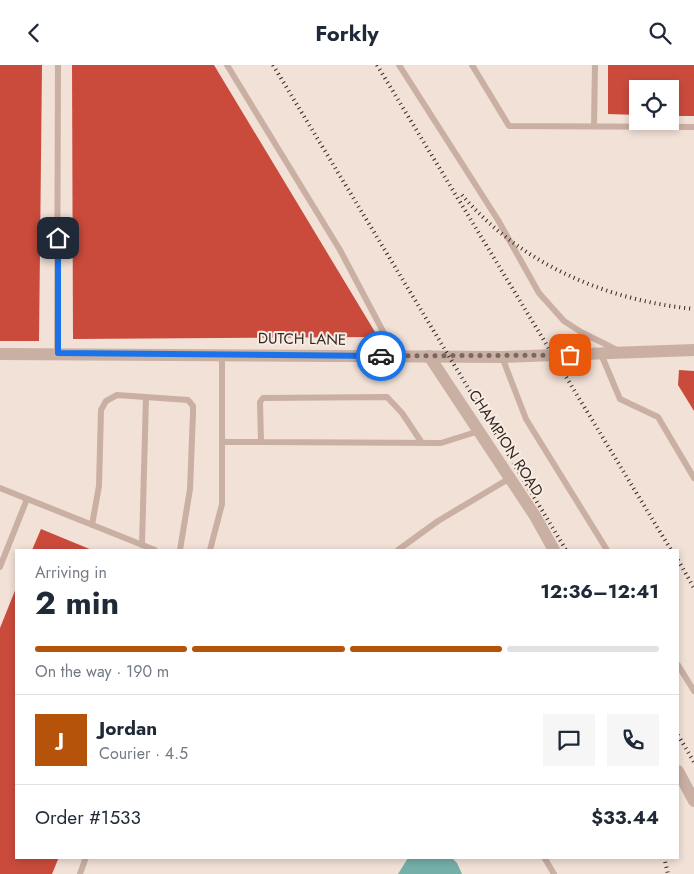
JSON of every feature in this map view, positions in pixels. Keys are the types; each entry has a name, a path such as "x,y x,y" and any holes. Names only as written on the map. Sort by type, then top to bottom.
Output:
{"street":[{"name":"DUTCH LANE","path":"0,353 502,357 694,349"},
{"name":"CHAMPION ROAD","path":"429,356 510,478 553,549"},
{"path":"679,773 694,801"}],"lane":[{"path":"58,65 58,353"},
{"path":"227,65 340,249 396,356"},
{"path":"399,65 503,227 538,293 564,321 581,332 624,353"},
{"path":"472,65 509,126 694,127"},
{"path":"594,126 595,65"},
{"path":"602,354 620,399 658,417 694,478"},
{"path":"210,549 222,504 222,355"},
{"path":"502,357 526,419 606,549"},
{"path":"92,525 99,486 101,410 106,401 117,395 188,401 193,406 190,489 180,549"},
{"path":"142,545 146,397"},
{"path":"261,442 260,402 263,398 387,397 402,413 422,443"},
{"path":"222,442 441,443 479,431"},
{"path":"399,549 438,521 510,478"},
{"path":"0,488 152,549"},
{"path":"0,567 27,499"},
{"path":"679,667 694,691"},
{"path":"80,874 85,859"},
{"path":"545,859 554,874"}],"water":[{"path":"407,859 453,859 462,874 398,874"}],"building":[{"path":"0,65 42,65 39,341 0,341"},
{"path":"72,65 214,65 378,337 73,339"},
{"path":"608,65 694,65 694,116 679,116 679,80 629,80 629,115 608,114"},
{"path":"679,370 694,371 694,411 678,385"},
{"path":"41,529 90,549 32,549"},
{"path":"15,590 15,859 58,859 52,874 0,874 0,628"}],"railway":[{"path":"273,65 565,549"},
{"path":"377,65 670,549"},
{"path":"462,195 485,219 511,241 567,275 628,297 694,309"},
{"path":"679,562 694,588"},
{"path":"679,737 694,762"},
{"path":"664,859 668,874"}],"way so far":[{"path":"381,356 502,357 570,355"}],"route":[{"path":"58,238 58,353 381,356"}]}
